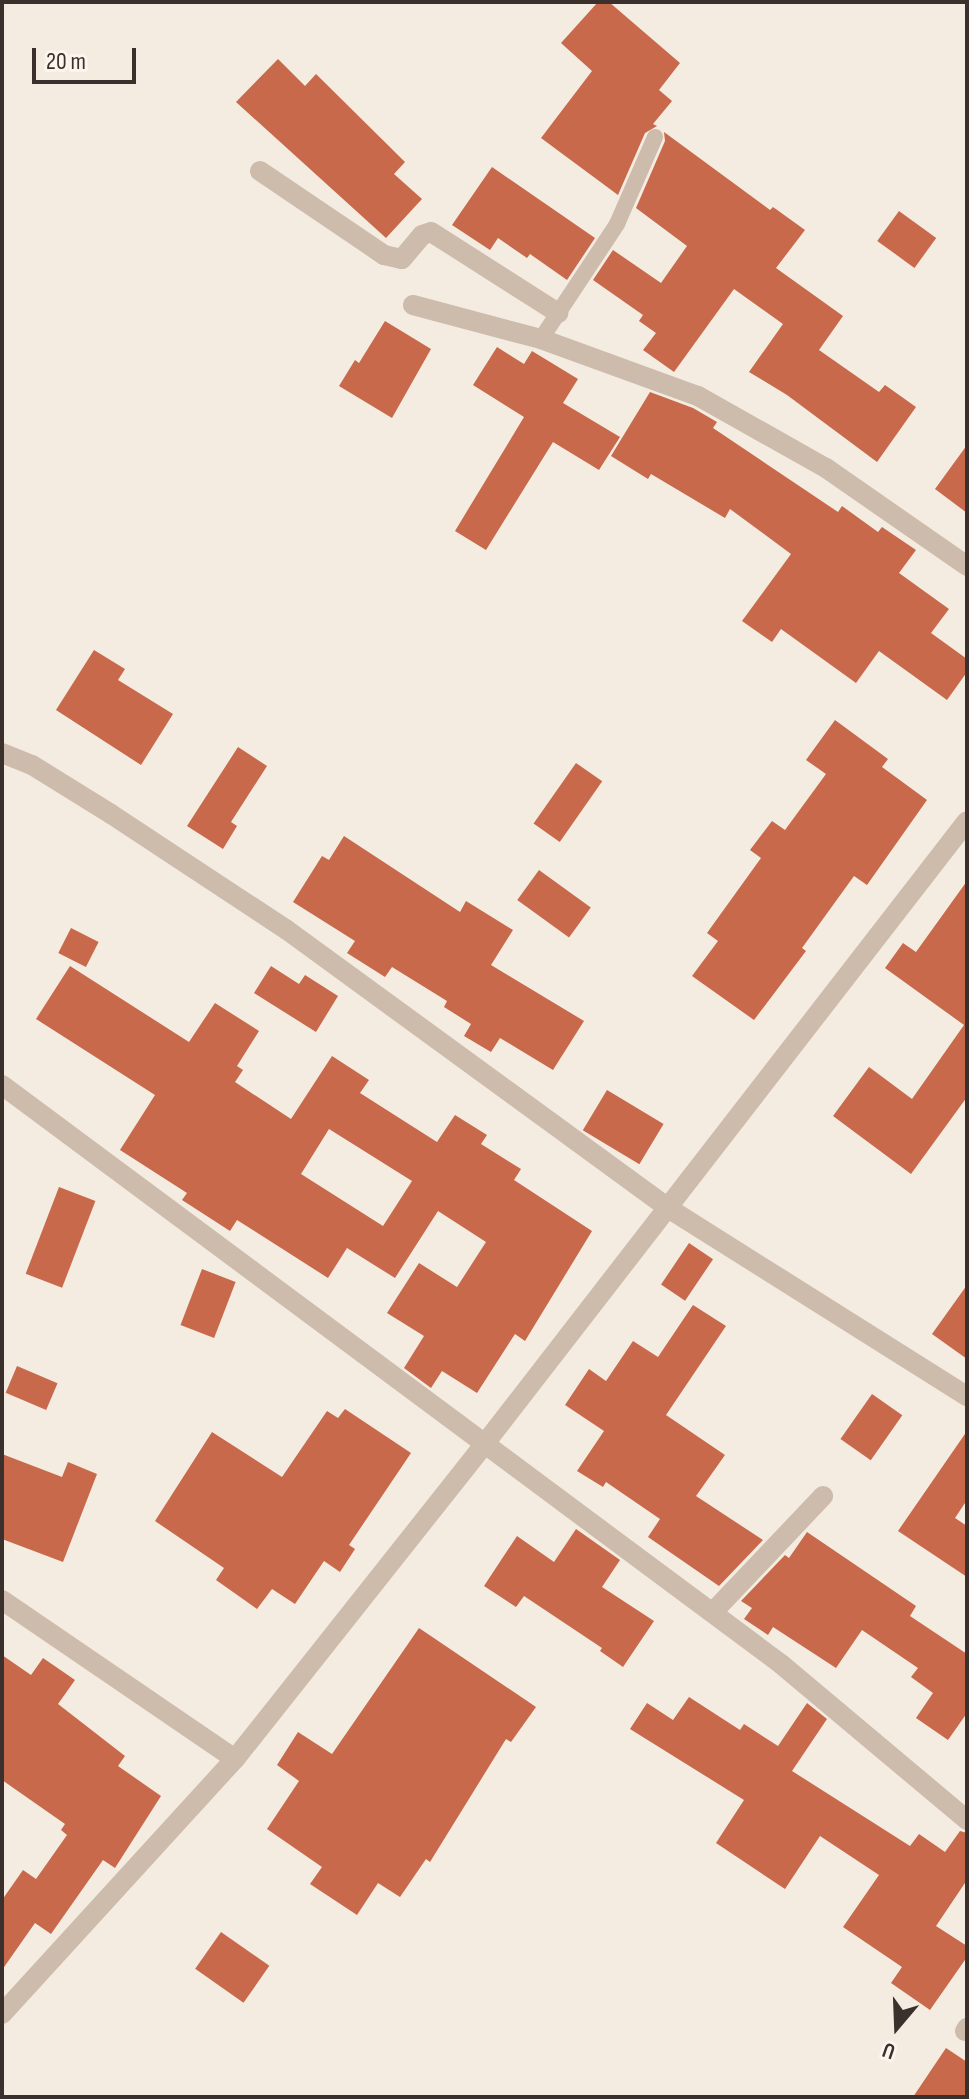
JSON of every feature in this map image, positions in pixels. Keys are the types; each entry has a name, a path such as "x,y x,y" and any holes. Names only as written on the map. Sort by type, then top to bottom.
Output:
{"street":[{"path":"260,171 384,255 402,259 422,235 431,232 558,313"},
{"path":"413,305 541,339 698,396 769,433 826,468 967,566"},
{"path":"2,753 32,765 111,814 287,930 668,1208 967,1396"},
{"path":"2,2014 235,1759 483,1446 967,821"},
{"path":"2,1085 483,1446 713,1612 781,1664 967,1820"},
{"path":"713,1612 823,1496"},
{"path":"2,1600 235,1759"}],"lane":[{"path":"541,339 617,224 655,137"}],"building":[{"path":"598,2 609,2 680,63 659,90 672,101 653,124 657,126 645,133 618,195 541,138 592,71 561,43"},
{"path":"278,59 305,86 316,74 405,162 394,174 422,199 386,238 236,102"},
{"path":"664,132 770,210 773,207 805,230 776,268 843,316 819,350 879,392 885,385 916,407 877,462 787,395 749,372 783,324 734,289 674,372 643,350 656,333 639,321 643,315 593,280 613,250 661,283 687,246 636,208 665,141"},
{"path":"492,167 595,238 567,280 530,254 527,258 498,238 490,250 452,225"},
{"path":"899,211 936,238 914,268 877,241"},
{"path":"385,321 431,349 392,418 339,386 355,360 359,363"},
{"path":"497,347 524,364 532,351 578,379 563,403 620,437 599,470 553,442 486,550 455,531 524,417 473,385"},
{"path":"650,392 693,408 717,422 713,428 838,512 842,506 878,532 882,527 916,550 899,573 949,609 931,633 967,659 967,672 947,700 879,651 856,683 781,629 772,642 742,621 791,554 730,509 725,518 651,474 648,479 611,456"},
{"path":"967,445 967,513 935,489"},
{"path":"94,650 125,669 118,680 173,714 141,765 56,710"},
{"path":"835,720 888,759 882,767 927,800 867,885 854,876 802,948 806,951 754,1020 692,976 718,941 707,933 761,858 750,850 772,821 785,830 826,774 806,760"},
{"path":"238,747 267,766 231,822 237,826 223,849 187,826"},
{"path":"576,763 602,781 560,842 534,824"},
{"path":"344,836 460,912 466,901 513,930 491,965 584,1021 553,1070 500,1038 491,1052 464,1036 471,1024 444,1007 447,1001 392,967 385,977 347,953 355,941 293,902 322,856 329,860"},
{"path":"539,870 591,908 569,938 517,900"},
{"path":"967,881 967,1097 911,1174 833,1116 869,1067 912,1099 964,1025 885,968 903,943 916,952"},
{"path":"71,928 99,942 86,967 58,953"},
{"path":"70,966 189,1042 215,1003 259,1031 237,1066 243,1070 235,1082 291,1119 332,1056 369,1080 360,1093 437,1142 455,1115 487,1135 481,1144 521,1169 514,1180 592,1231 525,1341 515,1334 477,1393 442,1371 431,1388 404,1368 424,1336 387,1313 419,1263 457,1287 486,1242 438,1211 395,1278 347,1248 328,1278 237,1220 230,1231 182,1200 187,1193 120,1150 155,1095 36,1019","holes":["329,1129 412,1181 383,1226 301,1174"]},
{"path":"271,966 299,984 305,975 338,996 316,1032 254,993"},
{"path":"607,1090 664,1124 639,1164 583,1130"},
{"path":"59,1187 95,1201 62,1288 26,1274"},
{"path":"689,1243 713,1259 685,1301 661,1284"},
{"path":"202,1269 236,1282 214,1338 180,1325"},
{"path":"967,1285 967,1359 932,1334"},
{"path":"693,1305 726,1326 666,1415 725,1455 696,1496 763,1540 719,1586 648,1537 660,1519 606,1482 603,1487 577,1471 604,1431 565,1405 589,1369 606,1381 633,1341 658,1357"},
{"path":"17,1366 58,1383 46,1410 6,1393"},
{"path":"872,1394 902,1415 871,1460 840,1439"},
{"path":"345,1409 411,1453 349,1545 355,1549 340,1572 324,1561 295,1604 272,1589 257,1609 216,1580 224,1568 155,1521 212,1432 282,1477 327,1411 338,1418"},
{"path":"967,1431 967,1500 955,1518 967,1526 967,1577 898,1531"},
{"path":"2,1454 62,1477 68,1462 97,1474 63,1562 2,1539"},
{"path":"576,1529 620,1560 602,1587 654,1621 623,1667 600,1651 602,1648 524,1596 516,1607 484,1586 517,1536 554,1562"},
{"path":"807,1532 916,1606 910,1616 967,1654 967,1713 948,1740 916,1718 933,1693 911,1677 918,1668 862,1630 836,1668 773,1627 768,1635 744,1619 752,1608 741,1601 785,1555 789,1558"},
{"path":"419,1628 536,1707 511,1742 506,1739 430,1862 426,1859 400,1897 378,1883 357,1915 310,1884 322,1867 267,1829 299,1781 277,1765 298,1732 332,1754"},
{"path":"2,1655 31,1675 43,1658 75,1680 58,1704 125,1756 118,1766 161,1796 115,1868 103,1860 51,1934 35,1923 2,1970 2,1900 23,1870 36,1879 67,1835 61,1830 65,1824 2,1780"},
{"path":"689,1697 740,1730 744,1724 778,1746 807,1703 827,1719 792,1771 910,1846 919,1834 945,1852 960,1831 967,1833 967,1880 936,1926 967,1946 967,1957 930,2010 891,1983 902,1967 843,1927 879,1875 820,1836 785,1889 716,1843 744,1800 630,1729 647,1703 673,1720"},
{"path":"221,1932 269,1966 244,2003 195,1969"},
{"path":"946,2048 967,2062 967,2097 913,2097"}]}
